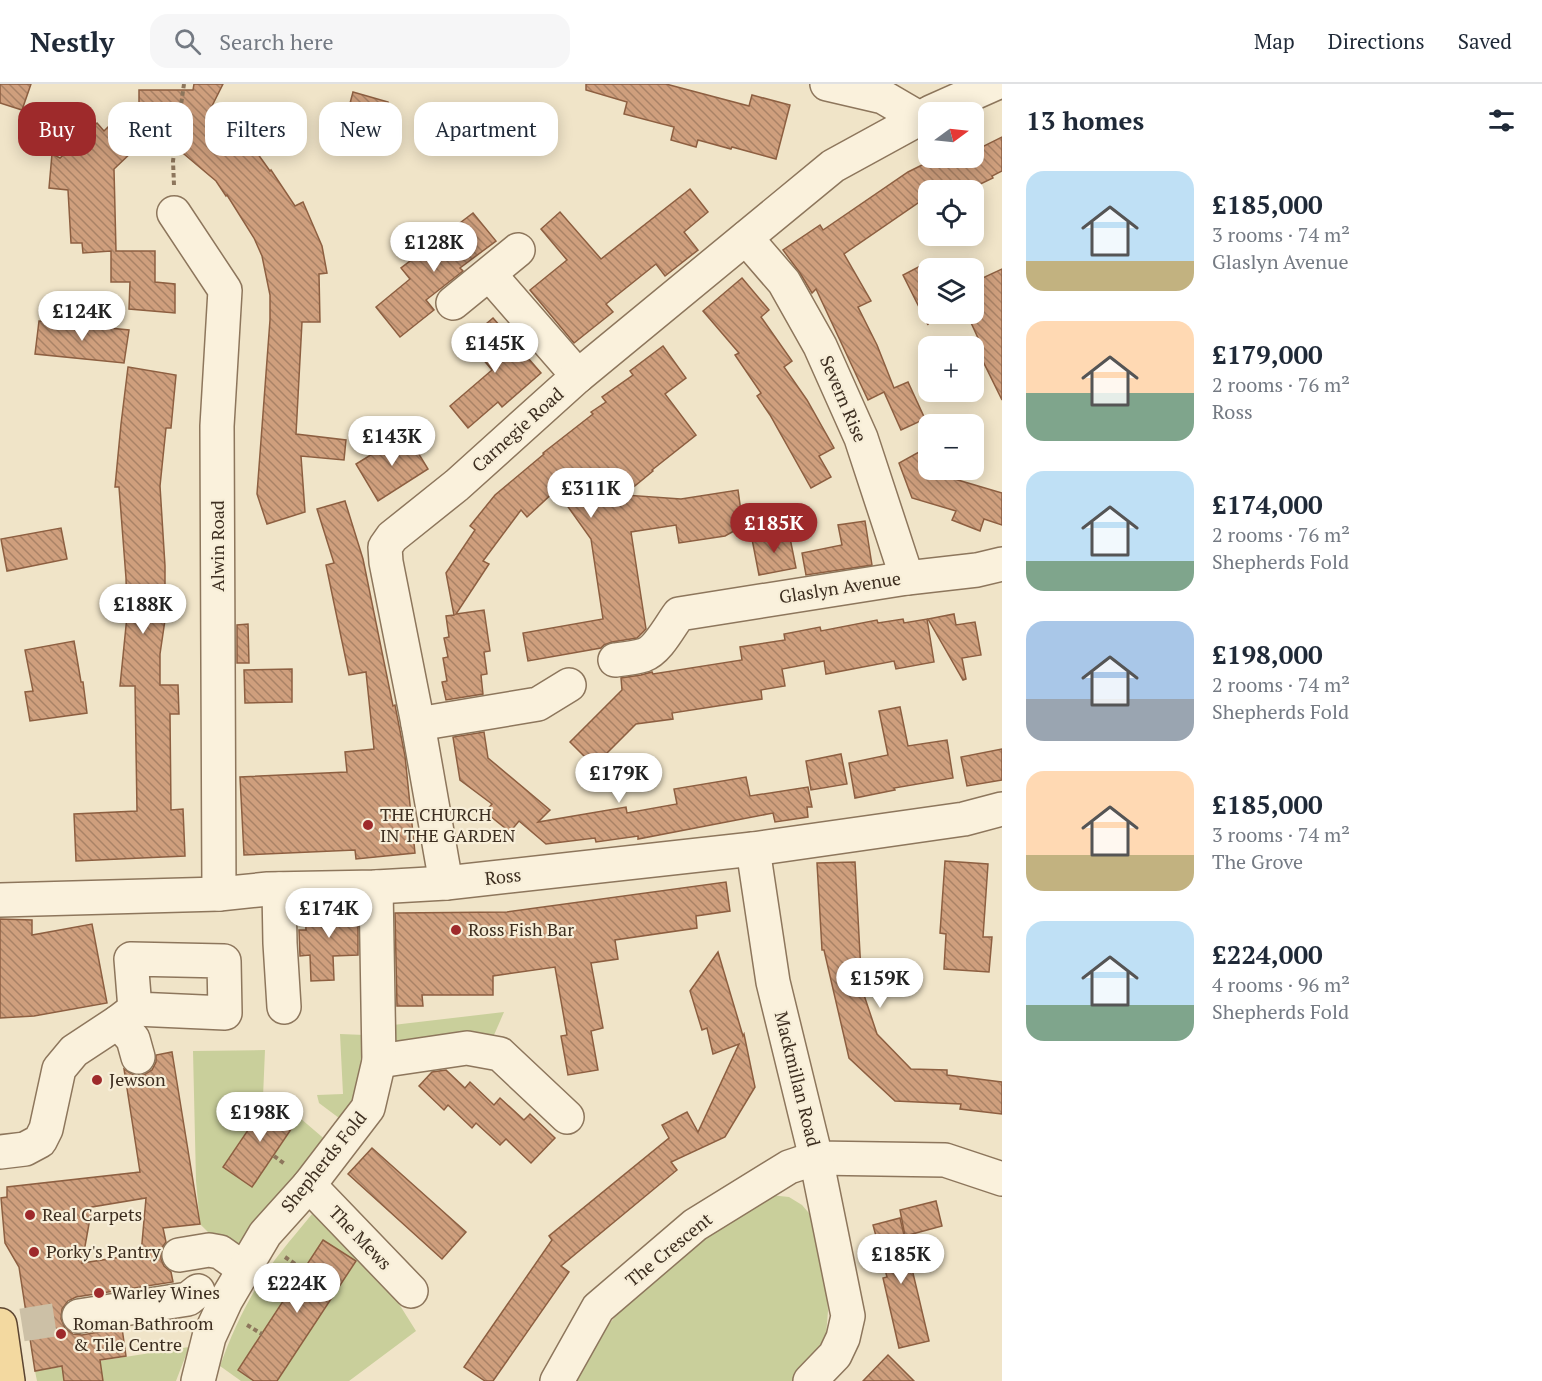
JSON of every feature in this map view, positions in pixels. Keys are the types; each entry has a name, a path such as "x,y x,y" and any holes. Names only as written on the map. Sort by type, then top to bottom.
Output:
{"main road":[{"path":"8,1326 8,1381"}],"street":[{"path":"827,84 883,97 918,112"},
{"name":"Carnegie Road","path":"955,102 994,84"},
{"name":"Carnegie Road","path":"446,883 418,723 386,562 386,547 392,537 456,485 578,376 833,166 918,119"},
{"name":"Alwin Road","path":"174,213 225,290 217,426 219,894"},
{"name":"Severn Rise","path":"746,238 784,282 820,346 861,438 907,578"},
{"path":"453,303 518,250"},
{"path":"490,274 578,376"},
{"name":"Glaslyn Avenue","path":"615,660 638,657 649,652 679,614 907,578 977,570 1002,564"},
{"path":"418,723 538,705 569,685"},
{"name":"Ross","path":"0,900 219,894 279,889 446,883 753,849 964,819 1002,809"},
{"name":"Mackmillan Road","path":"753,849 773,982 816,1158 945,1160 1002,1179"},
{"name":"Shepherds Fold","path":"198,1381 209,1337 194,1281 244,1269 265,1234 309,1185 368,1108 380,1061 376,887"},
{"path":"279,889 284,1007"},
{"path":"0,1152 25,1149 40,1141 46,1129 59,1069 74,1051 126,1016 138,1057"},
{"path":"380,1061 467,1048 500,1054 567,1117"},
{"path":"810,1381 835,1355 843,1338 848,1316 816,1158"},
{"name":"The Crescent","path":"557,1381 598,1308 696,1225 789,1167 816,1158"},
{"name":"The Mews","path":"309,1185 411,1291"},
{"path":"79,1316 188,1299 209,1250 220,1252 244,1269"}],"path":[{"path":"174,213 173,161 184,84"},
{"path":"249,1326 262,1334"}],"green space":[{"path":"504,1012 491,1042 396,1045 393,1034 393,1025"},
{"path":"340,1034 365,1035 363,1080 357,1097 343,1121 319,1103 317,1095 343,1094"},
{"path":"265,1050 263,1097 290,1098 300,1118 328,1142 240,1253 213,1237 200,1224 196,1181 193,1051","holes":["269,1099 298,1120 252,1187 223,1167"]},
{"path":"770,1195 789,1197 802,1205 814,1219 826,1281 828,1311 826,1335 818,1356 795,1381 574,1381 586,1358 610,1323 638,1290 679,1251"},
{"path":"312,1214 384,1280 416,1331 349,1381 241,1381 220,1366 229,1343 244,1309 263,1277"},
{"path":"189,1347 176,1381 103,1381 101,1368 63,1374 64,1381 37,1381 35,1371"}],"building":[{"path":"0,84 31,84 25,102 18,102 18,109 0,103"},
{"path":"194,84 223,84 214,102 205,102 205,156 259,156 295,206 303,202 322,246 327,273 319,274 320,322 302,322 296,434 346,440 344,460 301,456 305,512 267,524 257,494 270,320 270,295 262,256 254,238 227,195 216,181 186,156 193,156 193,102 139,102 139,90 193,90"},
{"path":"586,84 666,84 749,106 752,95 790,105 776,159 698,140 696,147 671,140 674,127 624,114 627,102 586,90"},
{"path":"353,92 388,102 350,102"},
{"path":"96,124 104,131 108,127 108,156 128,156 114,169 116,251 155,251 155,282 175,284 175,313 129,309 130,282 111,282 111,251 83,253 82,243 71,243 68,190 49,188 52,156 60,158 62,156 96,156"},
{"path":"1002,137 1002,171 992,176 993,178 984,182 984,180 918,180 918,203 844,254 871,301 858,307 877,345 894,388 908,382 923,414 918,414 918,422 901,430 884,392 868,400 816,289 812,293 783,250 820,225 823,230 918,167 984,168 984,146"},
{"path":"690,189 708,212 684,232 698,250 665,276 656,264 606,304 613,312 574,343 530,290 567,260 541,229 560,212 601,259"},
{"path":"473,213 496,241 460,268 463,271 426,300 434,310 400,337 376,307 410,279 401,268"},
{"path":"918,267 918,305 903,275"},
{"path":"1002,269 1002,400 984,363 984,336 977,336 972,324 984,324 984,277"},
{"path":"742,278 769,310 761,317 792,361 784,367 807,400 834,448 819,456 831,477 811,488 757,396 761,393 735,355 739,353 703,311"},
{"path":"493,318 541,373 502,407 498,402 468,428 450,406 492,370 467,340"},
{"path":"39,321 129,330 124,363 35,354"},
{"path":"663,346 686,378 665,394 696,435 624,495 681,499 738,490 743,526 725,536 679,543 676,525 631,532 646,629 637,638 612,642 601,648 528,661 523,633 603,619 591,539 556,490 527,517 521,510 483,561 489,564 456,614 484,610 490,651 484,652 487,674 481,675 483,694 446,700 442,682 447,681 443,658 448,657 444,638 449,637 446,616 454,615 446,573 475,530 470,526 495,495 593,414 591,412 606,402 602,397 633,375 630,371"},
{"path":"128,367 176,375 171,428 166,428 160,486 165,566 165,620 160,654 160,685 178,685 179,714 170,714 171,810 183,809 185,856 76,861 74,814 137,811 135,686 120,686 127,616 119,487 115,487"},
{"path":"406,433 428,469 378,501 356,464"},
{"path":"918,453 918,480 958,480 1002,493 1002,525 984,519 980,531 952,520 956,511 912,498 899,463"},
{"path":"345,501 363,559 393,706 395,705 405,756 415,853 356,859 355,850 244,855 240,777 347,772 345,752 374,749 366,672 349,675 326,565 334,563 317,509"},
{"path":"865,521 872,565 806,575 802,553 842,545 838,525"},
{"path":"61,528 67,559 7,571 1,539"},
{"path":"789,533 796,568 759,575 752,539"},
{"path":"954,614 956,625 975,622 981,655 962,658 966,679 963,680 928,619"},
{"path":"903,619 904,623 927,619 934,662 896,669 894,661 826,674 824,661 782,669 785,686 761,690 762,699 672,713 673,719 636,724 594,766 570,742 622,690 621,678 742,660 740,647 785,640 784,634 820,627 821,631 877,620 878,623"},
{"path":"248,624 249,663 237,663 237,625"},
{"path":"74,641 87,713 30,721 25,692 33,691 25,650"},
{"path":"292,669 292,702 245,703 244,670"},
{"path":"900,707 908,746 947,740 953,778 894,788 895,790 855,798 849,763 888,755 879,711"},
{"path":"484,732 488,758 550,810 538,822 626,807 627,813 677,804 674,789 746,777 750,796 808,787 812,807 807,807 808,817 775,822 773,813 638,839 638,836 596,842 595,838 546,844 519,821 510,832 485,812 492,804 460,780 453,737"},
{"path":"1002,749 1002,780 967,786 961,757"},
{"path":"841,754 847,784 811,790 806,761"},
{"path":"945,861 988,864 983,937 992,937 989,972 944,969 946,934 940,933"},
{"path":"855,862 861,972 866,991 863,992 877,1034 911,1069 947,1070 947,1075 1002,1082 1002,1114 960,1109 961,1104 895,1101 849,1058 824,950 822,950 817,863"},
{"path":"726,882 730,911 696,916 697,928 615,940 618,959 591,963 603,1028 591,1031 598,1070 568,1075 561,1036 567,1035 555,967 493,976 493,995 422,995 423,1006 397,1006 395,913 507,912"},
{"path":"358,908 358,955 333,956 334,980 311,981 310,955 300,956 299,930 306,930 305,910"},
{"path":"0,919 32,920 32,935 92,924 107,1003 34,1016 0,1018"},
{"path":"718,952 743,1036 744,1034 755,1087 725,1137 671,1162 677,1170 561,1266 569,1272 493,1381 485,1381 464,1367 552,1240 549,1236 669,1138 662,1125 687,1112 698,1132 739,1044 713,1054 707,1028 702,1030 690,991"},
{"path":"172,1052 200,1224 163,1228 166,1242 161,1249 161,1259 164,1266 171,1272 173,1282 76,1297 68,1301 62,1309 61,1319 65,1328 73,1334 82,1335 122,1328 126,1356 100,1360 103,1381 64,1381 62,1366 35,1371 19,1267 5,1243 1,1198 7,1197 7,1187 140,1172 124,1069 133,1075 144,1075 152,1070 156,1062 156,1055","holes":["146,1198 141,1254 82,1263 92,1207"]},
{"path":"446,1070 465,1088 470,1082 494,1105 500,1098 524,1120 530,1114 555,1138 531,1163 506,1139 500,1145 476,1123 472,1128 448,1105 444,1110 419,1086 432,1072"},
{"path":"269,1099 298,1119 252,1187 223,1167"},
{"path":"372,1148 466,1232 442,1259 348,1174"},
{"path":"936,1201 942,1226 905,1236 900,1210"},
{"path":"900,1218 929,1341 899,1348 883,1278 887,1277 873,1225"},
{"path":"323,1240 356,1261 277,1381 254,1381 238,1370"},
{"path":"888,1355 914,1381 863,1381"}],"tunnel":[{"path":"22,1325 79,1316"}],"place":[{"name":"THE CHURCH IN THE GARDEN","path":"368,825"},
{"name":"Ross Fish Bar","path":"456,930"},
{"name":"Jewson","path":"97,1080"},
{"name":"Real Carpets","path":"30,1215"},
{"name":"Porky's Pantry","path":"34,1252"},
{"name":"Warley Wines","path":"99,1293"},
{"name":"Roman Bathroom & Tile Centre","path":"61,1334"}]}
